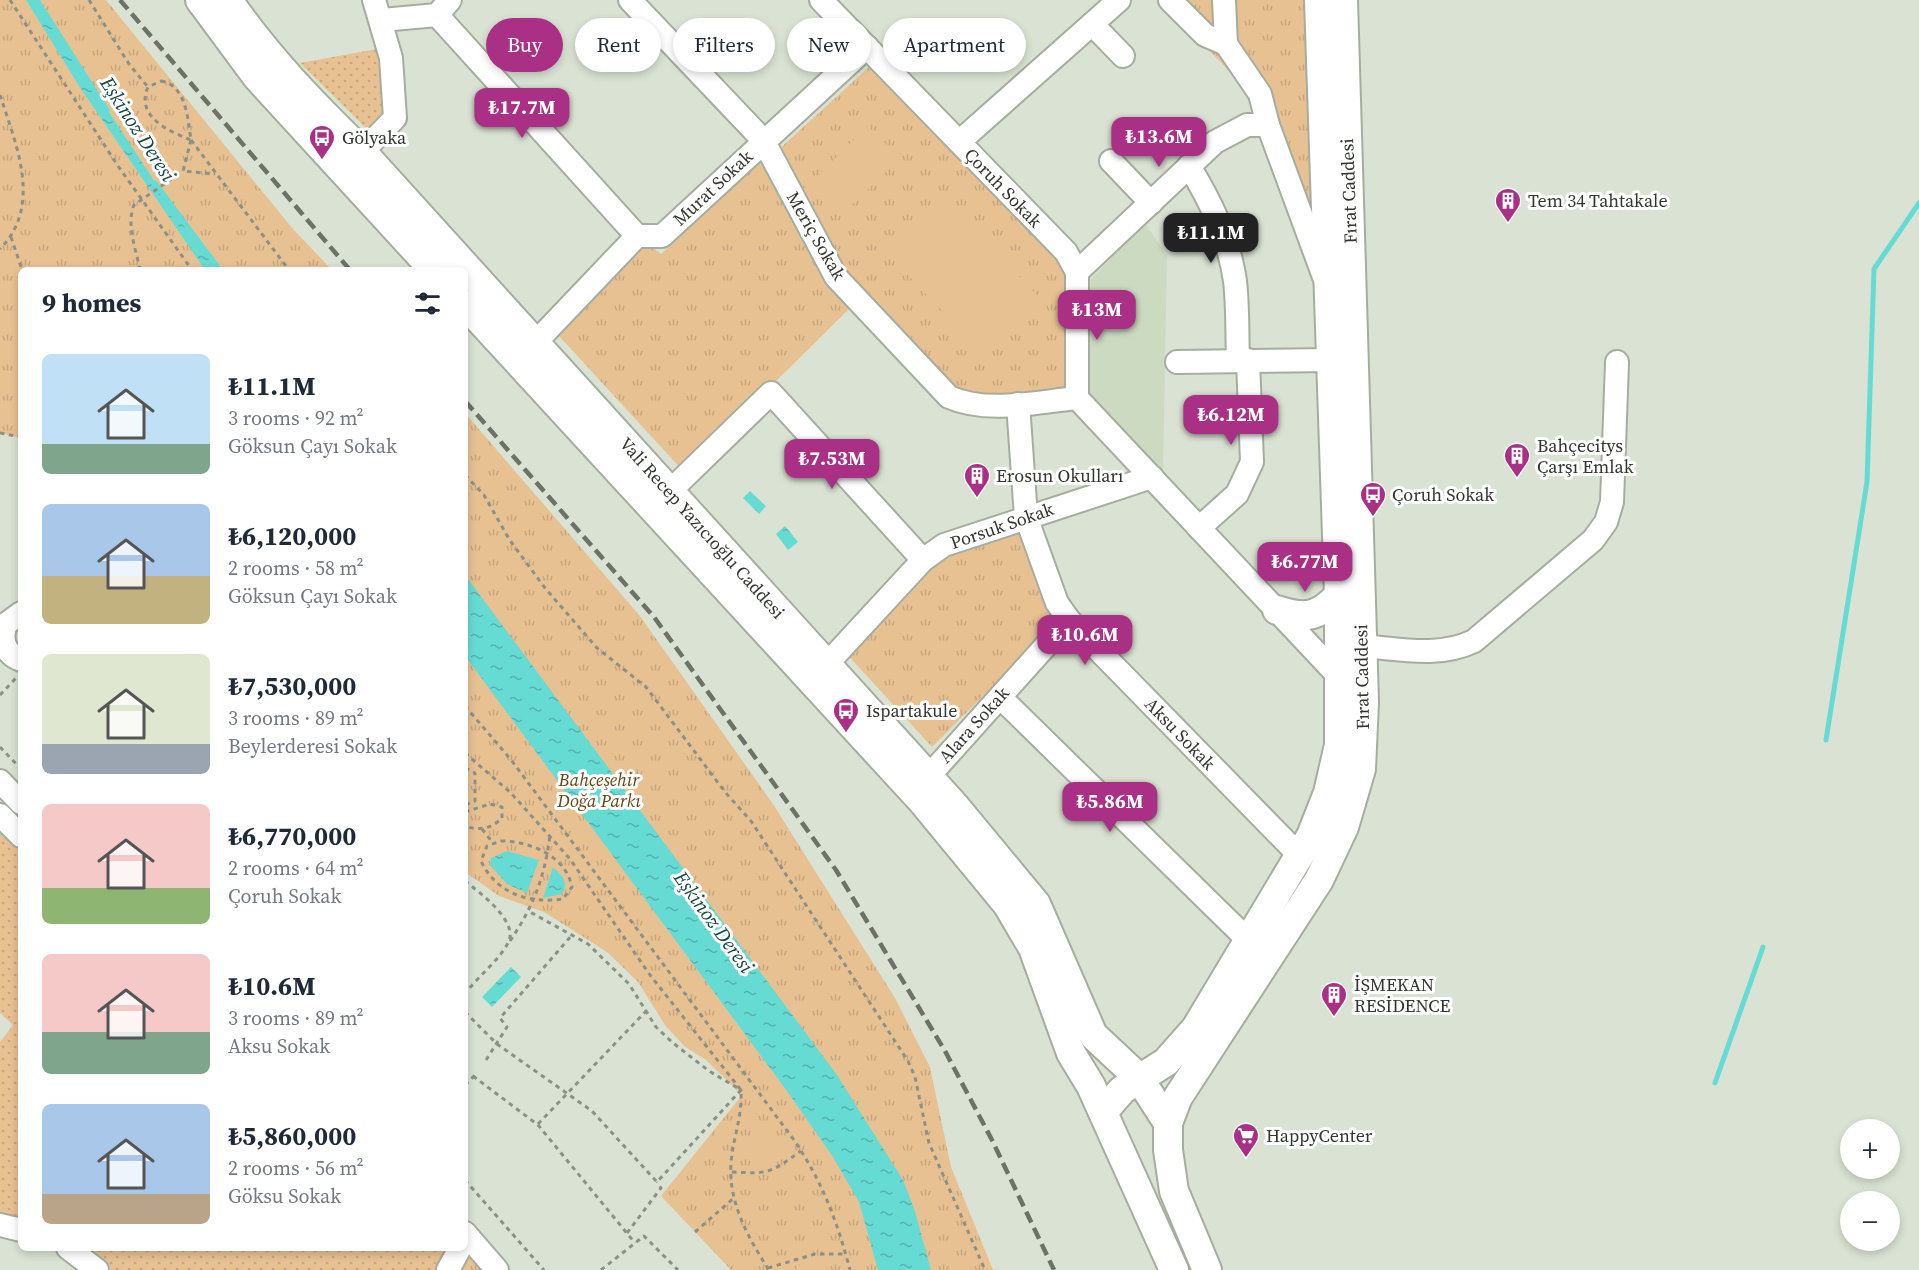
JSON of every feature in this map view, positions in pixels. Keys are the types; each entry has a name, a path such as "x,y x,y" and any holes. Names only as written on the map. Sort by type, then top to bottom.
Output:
{"main road":[{"path":"200,0 256,77 431,267"},
{"name":"Vali Recep Yazıcıoğlu Caddesi","path":"228,0 259,44 308,99 362,152 465,267"},
{"name":"Fırat Caddesi","path":"1103,1112 1122,1090 1166,1062 1196,1028 1298,854 1311,836 1328,794 1339,745 1339,595 1319,0"},
{"name":"Fırat Caddesi","path":"1167,1123 1178,1097 1319,880 1344,826 1361,769 1364,702 1343,0"},
{"name":"Vali Recep Yazıcıoğlu Caddesi","path":"468,270 928,777 1036,904 1093,1035 1139,1078 1167,1123"},
{"name":"Vali Recep Yazıcıoğlu Caddesi","path":"468,307 922,802 1007,904 1034,948 1071,1053 1103,1112 1130,1172"},
{"path":"1277,610 1299,617 1312,615 1323,610 1339,595"},
{"path":"1167,1123 1173,1191 1207,1270"},
{"path":"1130,1172 1146,1174 1156,1168 1168,1150"},
{"path":"1130,1172 1174,1270"}],"street":[{"name":"Meriç Sokak","path":"630,0 764,140 836,277 949,397 967,405 1018,404 1077,398"},
{"path":"959,142 1119,0"},
{"path":"1170,0 1205,35 1226,44"},
{"path":"1224,0 1226,44 1260,94 1268,125 1328,288"},
{"name":"Çoruh Sokak","path":"825,1 841,18"},
{"path":"362,152 395,118 391,58 378,10 444,7 637,236 534,344"},
{"path":"1092,24 1124,56"},
{"name":"Çoruh Sokak","path":"871,51 1065,252 1077,272"},
{"name":"Murat Sokak","path":"637,236 662,236 839,72"},
{"path":"1268,125 1247,125 1215,142 1077,272 1077,398 1364,702"},
{"path":"1111,161 1151,203"},
{"path":"1189,166 1213,206 1230,256 1235,282 1252,462 1237,494 1199,528"},
{"path":"1177,362 1331,360"},
{"path":"1362,646 1441,652 1464,646 1474,641 1593,540 1606,522 1611,502 1617,362"},
{"path":"669,492 771,393 923,560"},
{"name":"Aksu Sokak","path":"1018,404 1026,517 1057,603 1069,620 1298,854"},
{"name":"Porsuk Sokak","path":"826,665 923,560 944,545 1152,477"},
{"path":"10,611 3,632 3,640 10,659"},
{"name":"Alara Sokak","path":"928,777 1069,620"},
{"path":"1000,697 1249,941"},
{"path":"0,782 18,800"},
{"path":"0,815 18,833"},
{"path":"0,1225 18,1229"},
{"path":"468,1243 497,1270"},
{"path":"72,1251 98,1270"},
{"path":"448,1270 458,1251"}],"path":[{"path":"10,0 141,199 190,267"},
{"path":"89,0 129,64 147,87 144,103 146,111 163,126 191,140"},
{"path":"147,87 161,81 169,82 180,93 191,140 287,267"},
{"path":"0,95 22,163 24,197 11,237 0,248"},
{"path":"183,171 191,140"},
{"path":"140,267 131,214 135,205 183,171 216,174"},
{"path":"11,237 21,267"},
{"path":"0,433 18,436"},
{"path":"468,478 484,495 509,539 545,588 597,648 645,687 776,856 908,1061 915,1077 929,1143 985,1270"},
{"path":"0,695 18,679"},
{"path":"468,710 512,761 801,1151 819,1179 836,1221 850,1270"},
{"path":"0,747 18,766"},
{"path":"468,755 512,794 590,885 650,975 741,1090 742,1114 731,1164 735,1197 743,1227 769,1269 814,1254 846,1254"},
{"path":"469,806 476,801 475,773 470,769 476,761"},
{"path":"468,827 482,829 502,818 502,807 490,804 469,806"},
{"path":"482,829 493,843"},
{"path":"468,990 509,942 530,912 548,853 549,835"},
{"path":"508,841 548,853 570,876 572,887 562,899 534,901 506,891 485,870 482,856 487,846 508,841"},
{"path":"468,884 503,915 510,931 509,942"},
{"path":"530,912 588,944 628,984 656,1027 709,1071 741,1090"},
{"path":"486,1060 507,1027 500,1018 572,934"},
{"path":"538,1125 646,1010"},
{"path":"468,1015 497,1044 592,1111 662,1188 627,1234"},
{"path":"468,1082 474,1075 538,1125 635,1243"},
{"path":"657,1182 741,1090"},
{"path":"732,1172 755,1175 768,1172 801,1151"},
{"path":"468,1183 544,1270"},
{"path":"694,1232 735,1197"},
{"path":"601,1270 644,1236 667,1256 678,1270"},
{"path":"777,1265 781,1270"}],"shaded area":[{"path":"1145,223 1167,256 1163,475 1091,403 1084,389 1091,279"}],"green space":[{"path":"0,0 106,0 293,229 329,267 18,267 18,437 0,433"},
{"path":"1161,0 1308,0 1315,217 1297,237 1251,94"},
{"path":"382,48 391,117 374,136 300,63"},
{"path":"871,69 1057,253 1069,278 1070,386 974,400 954,389 839,270 776,152 864,72 871,72"},
{"path":"868,126 900,158 848,209 816,177"},
{"path":"762,155 851,307 684,472 548,324 637,236 661,254"},
{"path":"947,200 1040,298 982,353 889,255"},
{"name":"Bahçeşehir Doğa Parkı","path":"468,416 640,616 773,804 895,998 930,1067 951,1167 993,1270 731,1270 661,1196 742,1095 706,1060 684,1046 665,1025 638,982 607,952 544,912 499,896 468,874"},
{"path":"1023,524 1063,616 932,747 843,650 946,548"},
{"path":"0,815 18,833 18,1229 0,1225 0,1042 13,1025 0,1013"},
{"path":"756,1133 765,1138 775,1149 777,1164 764,1168 747,1154 744,1138"},
{"path":"72,1251 458,1251 448,1270 97,1270"},
{"path":"458,1251 465,1251 497,1270 448,1270"},
{"path":"828,1260 830,1270 797,1270 796,1266"}],"water":[{"path":"26,0 35,0 186,229 216,267 203,267 79,86"},
{"path":"750,491 766,506 759,514 743,498"},
{"path":"785,526 798,542 788,550 776,534"},
{"path":"468,579 837,1075 903,1180 915,1211 931,1270 878,1270 859,1202 833,1157 787,1091 468,660"},
{"path":"507,851 539,860 527,893 507,884 490,865 491,858"},
{"path":"553,867 564,879 564,890 562,894 543,898"},
{"path":"511,967 521,977 492,1007 482,997"}],"waterway":[{"name":"Eşkinoz Deresi","path":"37,0 107,110"},
{"name":"Eşkinoz Deresi","path":"155,183 218,267"},
{"path":"1826,740 1867,482 1874,269 1919,203"},
{"path":"1715,1083 1763,947"}],"railway":[{"path":"120,0 347,267"},
{"path":"468,404 654,617 836,870 945,1051 992,1140 1054,1270"}],"place":[{"name":"Gölyaka","path":"322,161"},
{"name":"Tem 34 Tahtakale","path":"1508,224"},
{"name":"Bahçecitys Çarşı Emlak","path":"1517,479"},
{"name":"Erosun Okulları","path":"977,499"},
{"name":"Çoruh Sokak","path":"1373,518"},
{"name":"Ispartakule","path":"846,734"},
{"name":"İŞMEKAN RESİDENCE","path":"1334,1018"},
{"name":"HappyCenter","path":"1246,1159"}]}
